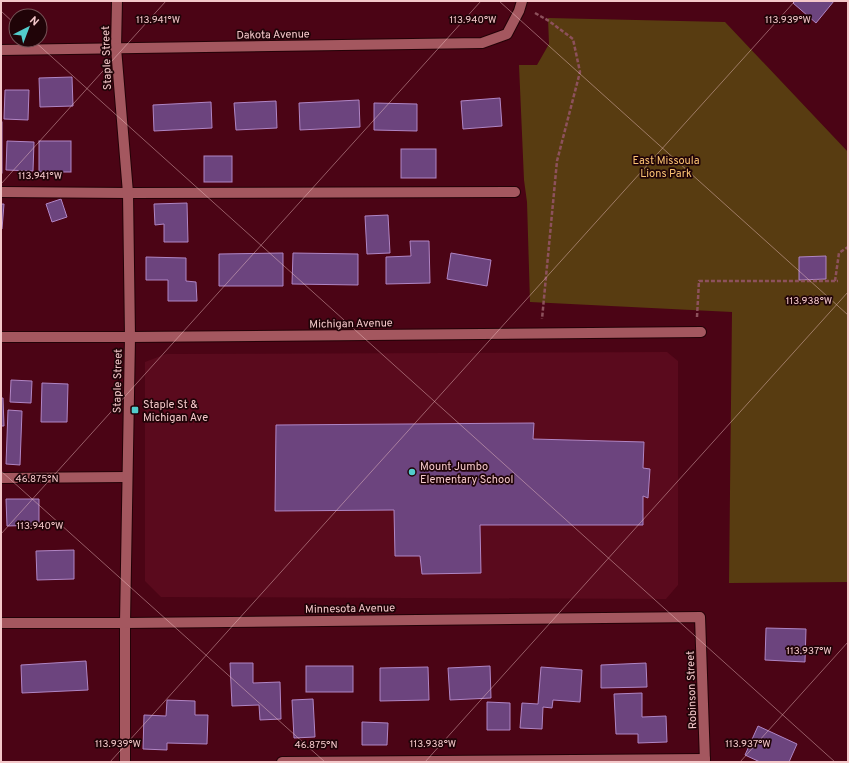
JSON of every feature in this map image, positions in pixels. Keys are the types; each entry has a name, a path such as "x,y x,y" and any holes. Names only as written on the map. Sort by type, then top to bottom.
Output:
{"street":[{"name":"Staple Street","path":"117,1 116,48 128,193 130,337 125,623 125,762"},
{"name":"Dakota Avenue","path":"1,50 482,43 507,34 521,3"},
{"path":"1,192 515,192"},
{"name":"Michigan Avenue","path":"1,337 699,332"},
{"path":"1,478 127,478"},
{"name":"Minnesota Avenue","path":"1,623 700,617"},
{"name":"Robinson Street","path":"700,617 705,760"},
{"path":"282,762 705,760"}],"path":[{"path":"521,3 573,39 580,72 557,161 541,334"},
{"path":"699,332 699,281 836,281 838,253 848,247"}],"shaded area":[{"name":"Mount Jumbo Elementary School","path":"667,352 678,361 678,585 666,599 161,597 145,581 145,362 166,354"}],"green space":[{"name":"East Missoula Lions Park","path":"548,18 725,22 848,152 848,582 729,583 732,312 530,302 527,202 524,180 519,65 537,65 549,44"}],"building":[{"path":"795,1 834,1 816,23 793,3"},
{"path":"72,77 73,106 40,107 39,78"},
{"path":"5,90 29,90 28,120 4,119"},
{"path":"500,98 502,126 463,129 461,101"},
{"path":"359,100 360,127 300,130 299,103"},
{"path":"276,101 277,128 236,130 234,103"},
{"path":"211,102 212,128 154,131 153,105"},
{"path":"374,103 417,104 417,131 374,130"},
{"path":"2,122 2,173 1,173"},
{"path":"7,141 34,142 33,171 6,170"},
{"path":"39,141 71,141 71,172 39,172"},
{"path":"401,149 436,149 436,178 401,178"},
{"path":"204,156 232,156 232,182 204,182"},
{"path":"61,199 67,217 52,222 46,204"},
{"path":"187,203 188,242 164,242 164,224 155,225 154,204"},
{"path":"1,204 4,204 2,229 1,228"},
{"path":"388,215 390,253 367,254 365,216"},
{"path":"410,241 429,241 430,283 386,284 386,257 411,256"},
{"path":"283,253 283,286 219,286 219,254"},
{"path":"293,253 358,254 358,285 292,284"},
{"path":"451,253 491,260 487,286 447,279"},
{"path":"826,256 826,279 799,280 799,257"},
{"path":"146,257 186,258 186,281 196,282 197,301 168,301 168,280 146,280"},
{"path":"11,380 32,381 31,403 10,402"},
{"path":"42,383 68,384 67,422 41,422"},
{"path":"1,398 3,398 4,426 1,426"},
{"path":"8,410 22,411 20,465 6,464"},
{"path":"534,423 533,439 644,442 643,468 650,469 648,498 643,496 643,525 480,525 481,573 422,574 420,556 395,556 394,510 275,511 276,425"},
{"path":"6,499 39,499 39,525 7,526"},
{"path":"74,550 74,579 37,580 36,551"},
{"path":"766,628 806,629 805,662 765,660"},
{"path":"86,661 88,690 22,693 21,665"},
{"path":"230,663 253,663 253,683 280,682 281,719 260,720 259,705 232,706"},
{"path":"646,663 647,687 601,688 601,665"},
{"path":"306,666 353,666 353,692 306,692"},
{"path":"490,666 491,698 450,700 448,668"},
{"path":"428,667 429,700 380,701 380,668"},
{"path":"541,667 582,670 580,702 553,700 552,708 543,707 542,729 520,728 522,703 538,704"},
{"path":"642,693 642,717 666,716 667,742 638,743 638,734 616,734 614,694"},
{"path":"313,699 315,737 294,738 292,700"},
{"path":"167,700 195,701 195,715 208,715 207,744 167,743 167,750 143,749 144,715 166,716"},
{"path":"487,702 510,703 510,730 487,730"},
{"path":"362,722 388,723 387,745 362,745"},
{"path":"758,726 797,744 789,762 760,762 745,755"}],"place":[{"name":"Staple St & Michigan Ave","path":"135,410"},
{"name":"Mount Jumbo Elementary School","path":"412,472"}]}
